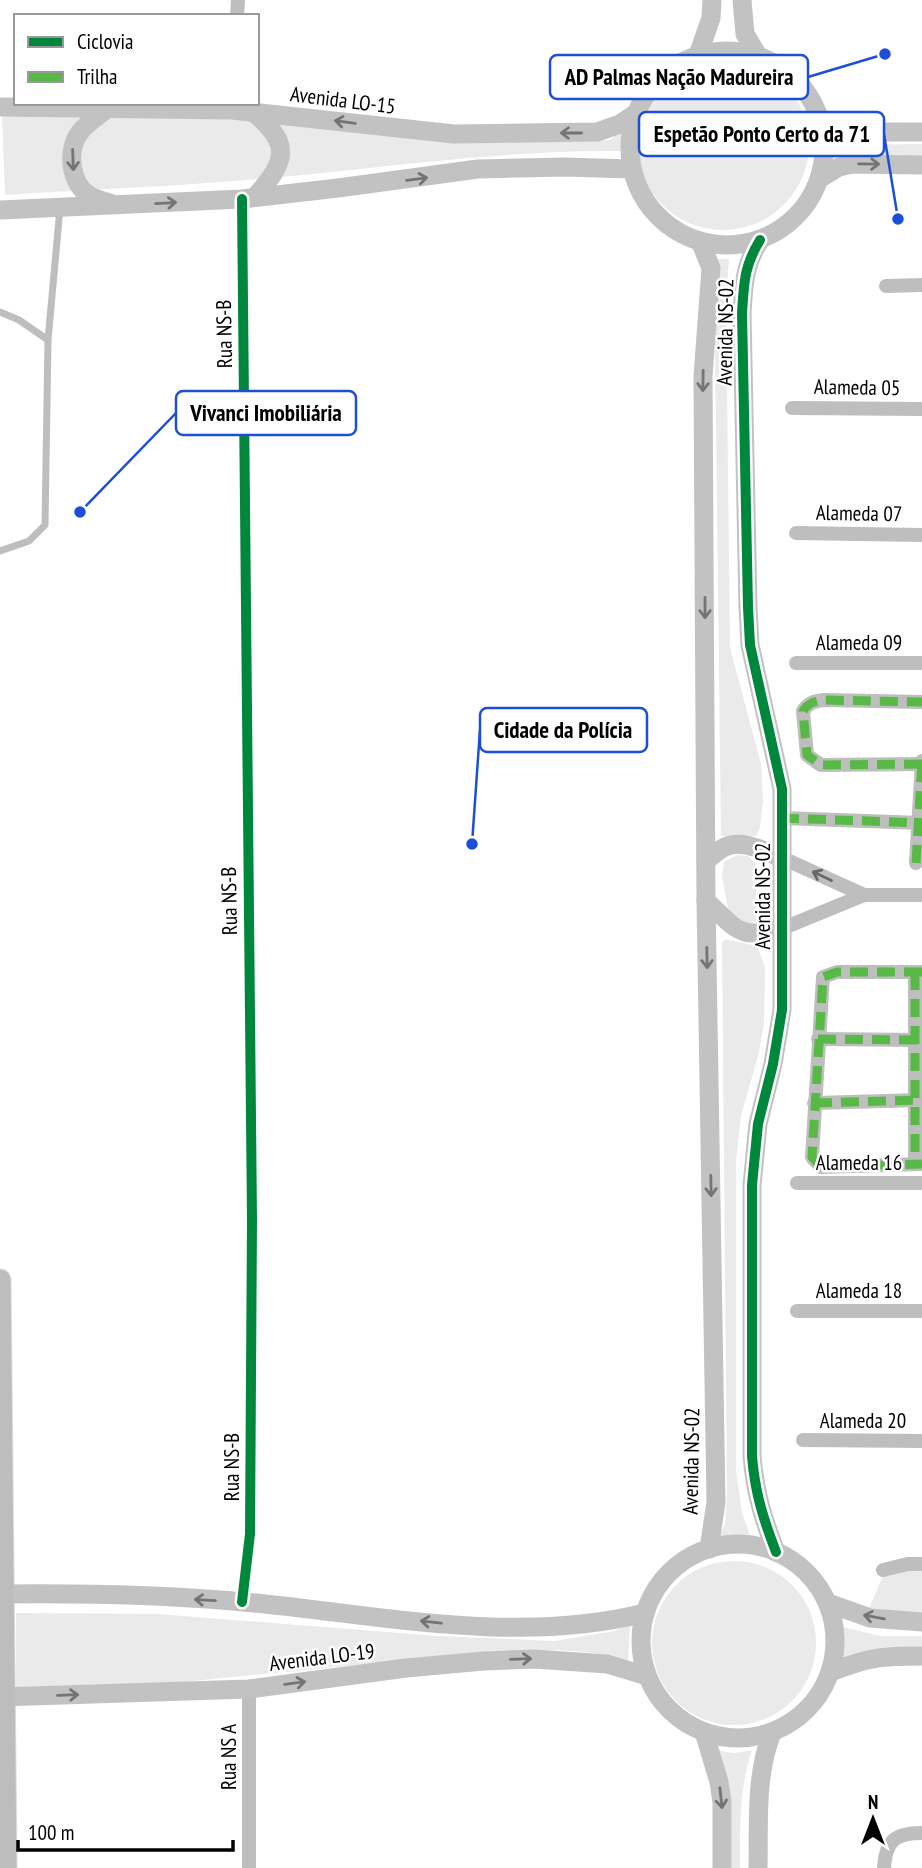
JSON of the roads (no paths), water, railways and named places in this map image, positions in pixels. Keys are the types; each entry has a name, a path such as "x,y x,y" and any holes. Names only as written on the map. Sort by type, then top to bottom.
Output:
{"main road":[{"path":"0,1280 2,1697 6,1868"}],"street":[{"path":"698,55 711,18 712,0"},
{"path":"742,0 745,34 757,54"},
{"path":"728,50 757,54 787,69 810,94 823,124 826,152 821,178 811,199 797,216 780,230 760,240 740,244 720,245 700,241 678,231 658,216 643,197 631,169 631,134 635,114 646,94 671,68 698,55 728,50"},
{"name":"Avenida LO-15","path":"0,107 232,106 253,112 454,134 597,132 608,130 635,114"},
{"path":"109,107 80,132 72,149 73,173 79,186 90,196 117,206"},
{"path":"249,198 276,173 280,156 280,144 273,129 253,112"},
{"path":"823,124 877,132 922,132"},
{"path":"821,178 839,167 852,164 922,165"},
{"path":"0,210 249,198 478,169 631,169"},
{"name":"Rua NS-B","path":"242,1602 250,1534 252,1233 249,198"},
{"name":"Avenida NS-02","path":"760,240 750,256 744,274 742,313 748,607 750,645 782,789 782,1010 773,1063 758,1124 752,1185 754,1484 759,1507 776,1552"},
{"name":"Avenida NS-02","path":"700,241 711,268 703,376 706,901 716,1502 709,1549"},
{"path":"887,286 922,285"},
{"name":"Alameda 05","path":"792,408 922,409"},
{"name":"Alameda 07","path":"796,533 922,535"},
{"name":"Alameda 09","path":"796,663 922,663"},
{"path":"916,863 921,823 922,763 821,765 807,755 803,711 807,705 824,700 922,702"},
{"path":"781,818 921,823"},
{"path":"706,861 725,847 737,844 750,846 864,895"},
{"path":"706,901 735,927 747,934 758,935 781,929 864,895 922,895"},
{"path":"837,972 918,972 918,1164 821,1167 812,1157 818,1039 822,977 837,972"},
{"path":"818,1039 918,1040"},
{"path":"814,1103 918,1100"},
{"name":"Alameda 16","path":"797,1183 922,1183"},
{"name":"Alameda 18","path":"797,1311 922,1311"},
{"name":"Alameda 20","path":"803,1440 922,1441"},
{"path":"731,1544 754,1545 776,1552 795,1562 806,1572 828,1603 836,1637 831,1672 818,1695 799,1715 772,1733 749,1738 726,1738 704,1732 685,1723 669,1710 656,1694 647,1676 641,1633 645,1612 659,1585 670,1572 681,1563 709,1549 731,1544"},
{"path":"883,1570 908,1564 922,1564"},
{"name":"Avenida LO-19","path":"1,1594 103,1595 242,1602 510,1627 586,1624 645,1612"},
{"path":"828,1603 870,1618 922,1622"},
{"path":"831,1672 873,1657 922,1656"},
{"name":"Avenida LO-19","path":"2,1697 249,1689 406,1668 496,1660 579,1660 607,1664 647,1676"},
{"name":"Rua NS A","path":"248,1868 249,1689"},
{"path":"704,1732 722,1802 722,1868"},
{"path":"758,1868 763,1755 772,1733"},
{"path":"884,1868 885,1854 895,1838 915,1833"}],"lane":[{"path":"0,551 29,541 45,525 48,340 60,208"},
{"path":"0,312 19,320 48,340"}],"place":[{"name":"AD Palmas Nação Madureira","path":"885,54"},
{"name":"Espetão Ponto Certo da 71","path":"898,219"},
{"name":"Vivanci Imobiliária","path":"80,512"},
{"name":"Cidade da Polícia","path":"472,844"}]}
